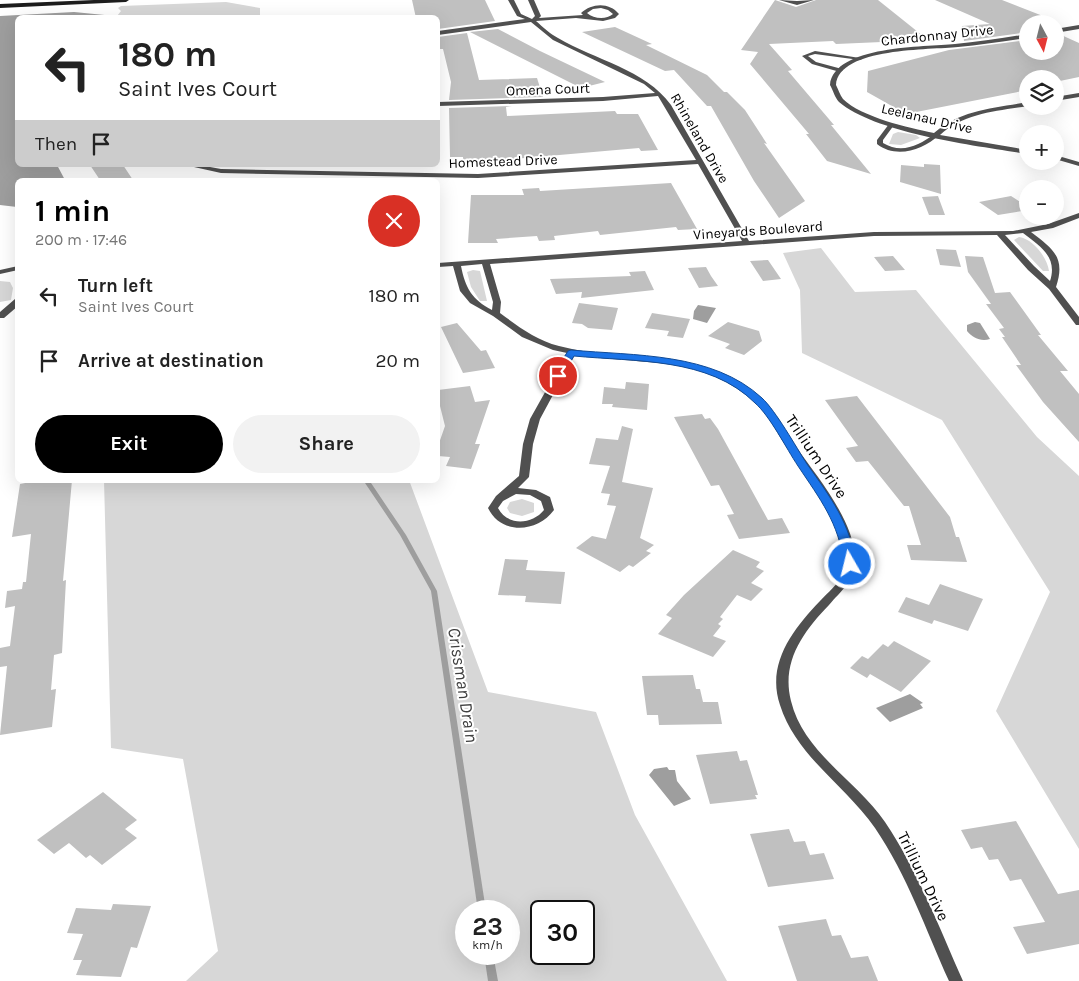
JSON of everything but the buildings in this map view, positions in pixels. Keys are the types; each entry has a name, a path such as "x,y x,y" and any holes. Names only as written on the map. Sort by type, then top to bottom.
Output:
{"main road":[{"path":"102,1 109,0"},
{"path":"0,6 126,0"}],"street":[{"name":"Rhineland Drive","path":"511,0 519,15 533,20 548,35 634,76 660,94 747,243"},
{"path":"531,0 538,16 533,20"},
{"path":"782,0 797,3 811,0"},
{"path":"440,33 577,16 606,19 613,18 616,14 614,10 604,7 591,8 577,16"},
{"path":"584,13 590,18"},
{"path":"1064,30 1079,27"},
{"name":"Chardonnay Drive","path":"840,70 860,59 892,51 975,44 1019,37"},
{"name":"Leelanau Drive","path":"840,70 833,84 837,97 861,114 891,125 1019,150"},
{"name":"Omena Court","path":"440,104 603,99 660,94"},
{"path":"1064,98 1079,95"},
{"path":"936,135 950,122 966,116 1019,106"},
{"path":"1064,160 1079,164"},
{"name":"Homestead Drive","path":"202,167 222,170 461,177 700,162"},
{"name":"Vineyards Boulevard","path":"440,265 907,232 999,233 1025,231 1050,226 1079,215"},
{"path":"1025,231 1055,258 1058,273 1052,287"},
{"path":"999,233 1052,287 1079,324"},
{"path":"486,263 497,302 496,314"},
{"name":"Trillium Drive","path":"456,265 462,289 469,299 479,308 496,314 515,332 536,342 571,353 682,363 728,378 760,401 836,514 847,541 850,564 841,586 806,623 786,653 780,678 784,702 792,721 805,740 868,810 897,852 956,981"},
{"path":"0,272 15,268"},
{"path":"0,317 15,303"},
{"path":"524,477 546,499 549,510 540,520 524,524 506,522 495,513 495,502 524,477 528,444 534,419 571,353"},
{"path":"506,494 524,491 540,495 546,499"}],"lane":[{"path":"840,70 808,61 804,56 815,52 860,59"},
{"path":"891,125 880,140 880,144 888,149 908,149 927,142 936,135"}],"shaded area":[{"path":"226,2 260,8 260,15 118,15 121,11 118,8 121,6"},
{"path":"74,12 105,15 18,15"},
{"path":"15,15 15,167 58,167 64,178 15,178 15,207 0,205 0,16"},
{"path":"898,132 916,135 920,138 901,145 889,144 893,134"},
{"path":"1019,237 1034,245 1045,260 1049,271 1043,271 1014,240"},
{"path":"821,248 855,292 916,290 1037,437 1079,476 1079,849 996,711 1050,592 942,420 802,353 800,290 783,253"},
{"path":"473,270 480,271 487,301 480,301 471,287 467,272"},
{"path":"0,281 10,282 13,288 11,300 0,302"},
{"path":"698,305 716,308 707,323 693,319 694,311"},
{"path":"975,322 980,323 990,339 977,339 967,331 967,325"},
{"path":"104,483 410,483 488,692 596,712 635,815 727,981 186,981 218,951 183,759 111,748"},
{"path":"522,499 534,503 534,512 522,516 510,513 507,508 510,502"},
{"path":"910,694 923,703 920,704 923,708 890,722 876,708"},
{"path":"667,767 669,770 675,770 677,781 691,799 674,806 649,775 654,769"}],"waterway":[{"name":"Crissman Drain","path":"368,483 403,535 434,591 480,900"},
{"name":"Crissman Drain","path":"491,965 493,981"}],"route":[{"path":"558,376 571,353 682,363 707,369 728,378 750,392 769,413 836,514 847,541 850,564"}]}
